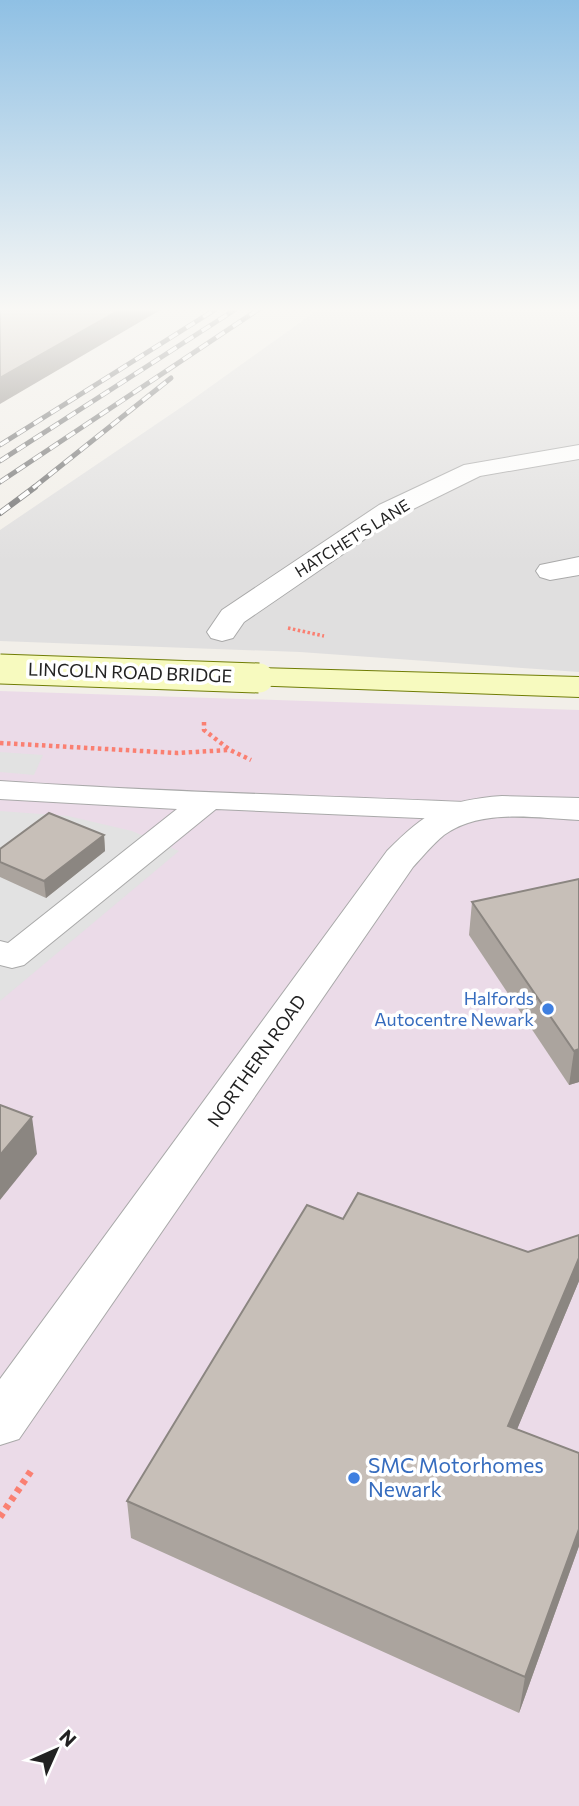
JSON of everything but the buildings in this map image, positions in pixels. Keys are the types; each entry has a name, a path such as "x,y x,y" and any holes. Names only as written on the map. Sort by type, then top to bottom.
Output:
{"main road":[{"name":"LINCOLN ROAD BRIDGE","path":"0,669 579,687"}],"street":[{"name":"HATCHET'S LANE","path":"222,632 233,616 388,511 473,470 579,452"},
{"path":"550,572 579,566"},
{"name":"NORTHERN ROAD","path":"0,1422 400,859 432,827 465,811 503,807 579,809"}],"lane":[{"path":"0,790 155,801 209,799 465,811"},
{"path":"0,952 12,957 209,799"}],"path":[{"path":"203,712 204,730 230,750 254,762"},
{"path":"0,743 177,753 230,750"}],"shaded area":[{"path":"201,393 579,393 579,672 300,652 0,641 0,530"},
{"path":"0,691 579,710 579,1806 0,1806"},
{"path":"0,752 43,755 34,775 0,772"},
{"path":"0,811 68,816 132,831 179,851 0,1001"}],"railway":[{"path":"0,445 82,393"},
{"path":"0,461 105,393"},
{"path":"0,482 133,393"},
{"path":"33,488 152,393"},
{"path":"0,513 35,487"}],"place":[{"name":"Halfords Autocentre Newark","path":"548,1009"},
{"name":"SMC Motorhomes Newark","path":"354,1478"}]}
